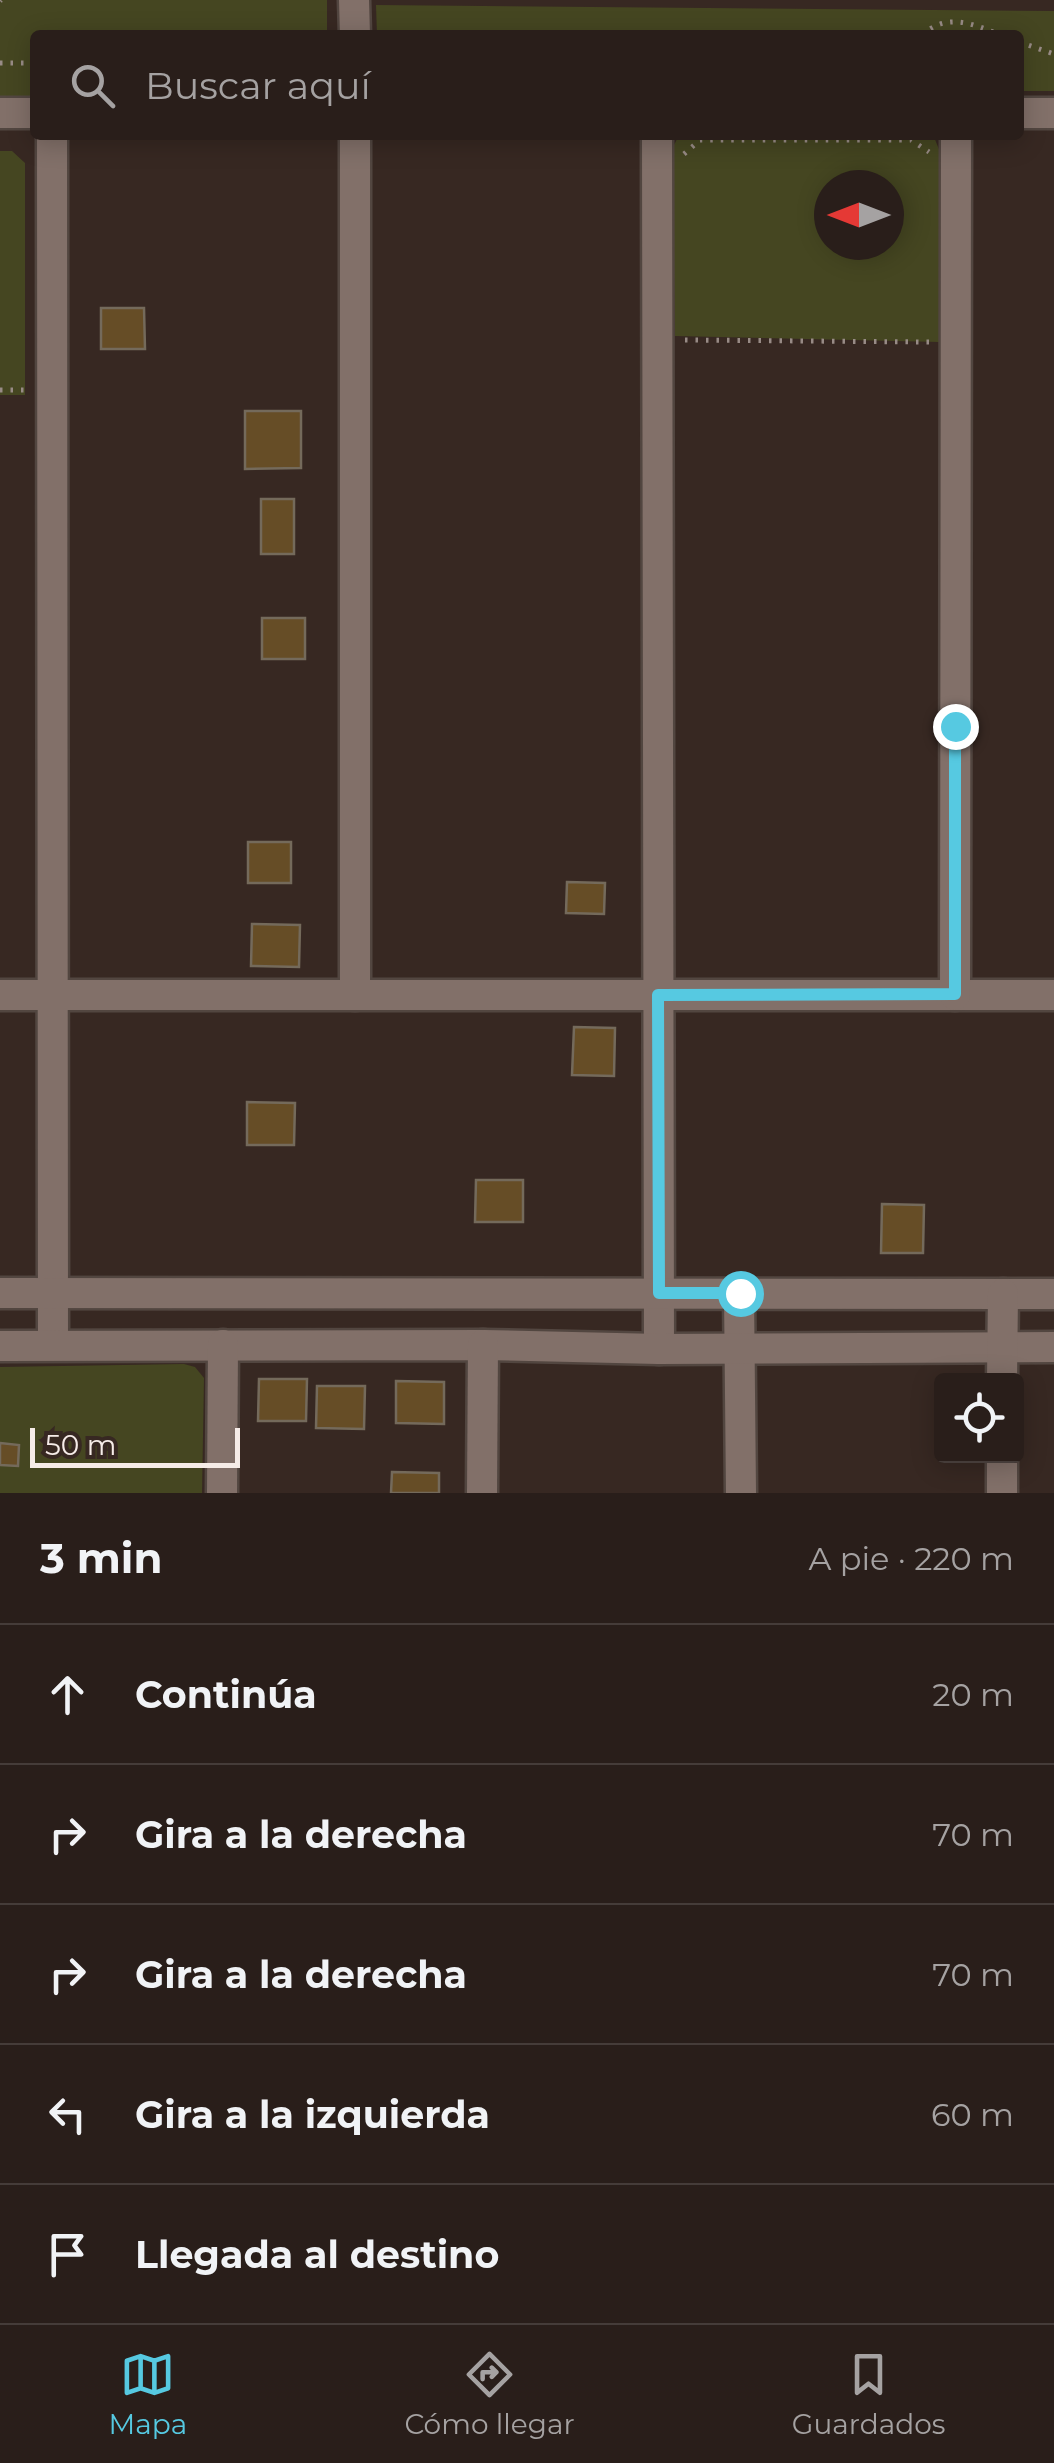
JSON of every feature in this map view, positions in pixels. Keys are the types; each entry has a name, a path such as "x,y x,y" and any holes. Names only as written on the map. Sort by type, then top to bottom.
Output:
{"street":[{"path":"354,0 355,30"},
{"path":"1024,113 1054,112"},
{"path":"0,113 30,113"},
{"path":"52,140 54,1345"},
{"path":"355,140 355,995"},
{"path":"657,140 659,1349"},
{"path":"945,145 956,342 955,994"},
{"path":"0,996 1054,994"},
{"path":"0,1293 1054,1294"},
{"path":"740,1293 741,1493"},
{"path":"1002,1373 1003,1294"},
{"path":"222,1493 223,1344"},
{"path":"482,1345 482,1493"},
{"path":"0,1346 1054,1346"},
{"path":"1002,1463 1002,1493"}],"path":[{"path":"928,30 934,25 961,20 988,30"},
{"path":"1024,44 1054,54"},
{"path":"0,63 30,63"},
{"path":"682,156 700,140 911,140 923,148 945,145"},
{"path":"923,140 923,148"},
{"path":"657,340 956,342"}],"shaded area":[{"path":"0,0 327,0 327,30 30,30 30,102 0,102"},
{"path":"376,5 1054,11 1054,91 1024,91 1024,30 377,30"},
{"path":"676,140 935,140 940,152 939,342 675,336 672,149"},
{"path":"0,151 12,151 25,163 25,395 0,395"},
{"path":"0,1367 195,1367 204,1378 202,1493 0,1493"}],"building":[{"path":"101,308 144,308 145,349 101,349"},
{"path":"245,411 301,411 301,468 245,469"},
{"path":"261,499 294,499 294,554 261,554"},
{"path":"262,618 305,618 305,659 262,659"},
{"path":"248,842 291,842 291,883 248,883"},
{"path":"567,882 605,883 604,914 566,913"},
{"path":"252,924 300,925 299,967 251,966"},
{"path":"574,1027 615,1028 614,1076 572,1075"},
{"path":"247,1102 295,1103 294,1145 247,1145"},
{"path":"476,1180 523,1180 523,1222 475,1222"},
{"path":"882,1204 924,1205 923,1253 881,1253"},
{"path":"259,1379 307,1379 306,1421 258,1421"},
{"path":"396,1381 444,1382 444,1424 396,1423"},
{"path":"317,1386 365,1386 364,1429 316,1428"},
{"path":"0,1443 19,1445 18,1466 0,1465"},
{"path":"392,1472 439,1473 439,1493 391,1493"}],"route":[{"path":"740,1293 659,1293 658,995 955,994 955,726"}]}
